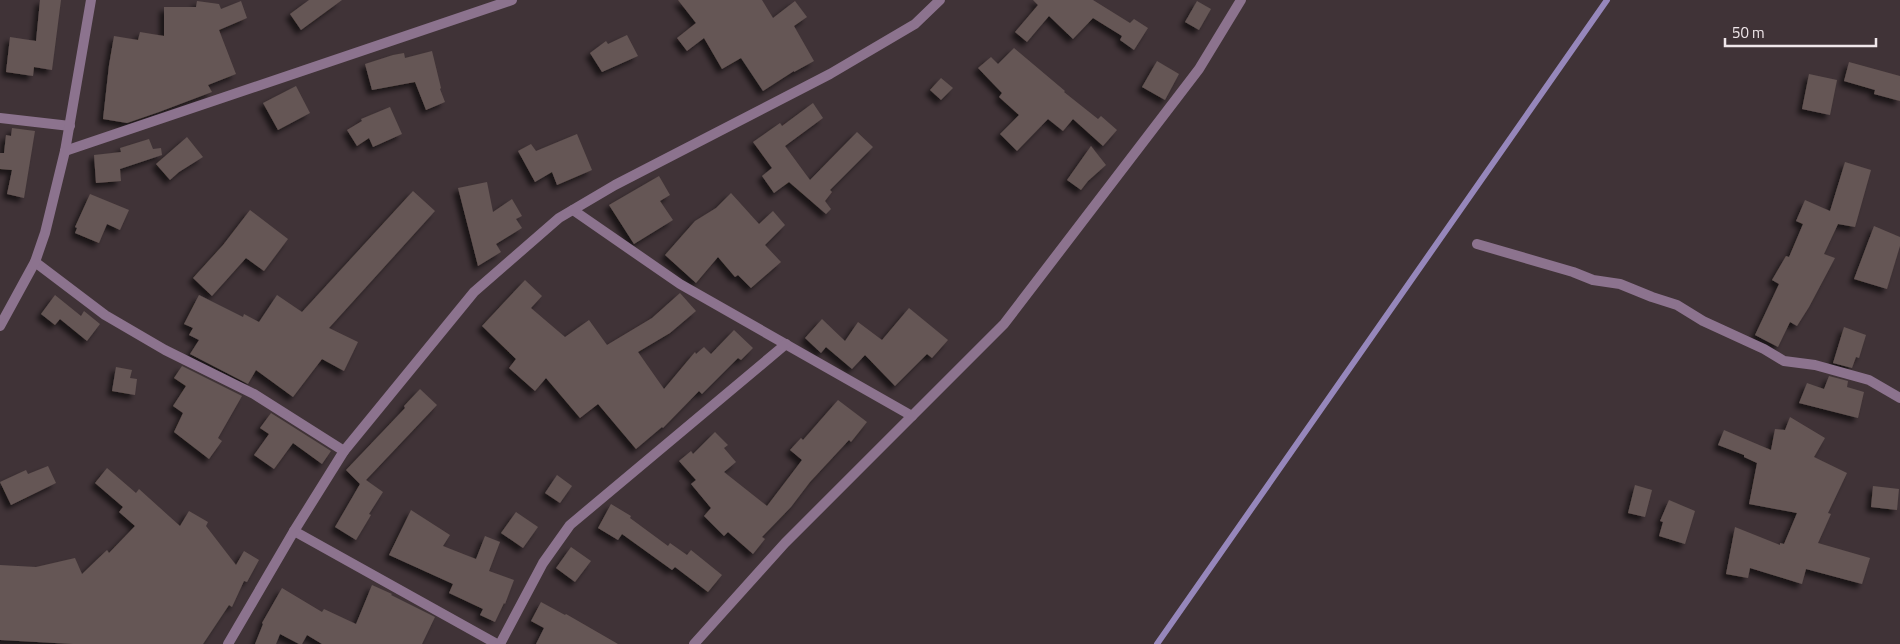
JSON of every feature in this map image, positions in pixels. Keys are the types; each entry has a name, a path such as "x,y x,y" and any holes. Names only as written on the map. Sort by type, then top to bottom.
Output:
{"street":[{"path":"0,326 35,262 45,234 70,126 91,0"},
{"path":"65,151 512,0"},
{"path":"228,644 294,531 344,452 474,292 559,218 615,185 838,69 915,24 940,0"},
{"path":"694,644 785,543 1004,324 1200,69 1241,0"},
{"path":"0,118 70,126"},
{"path":"573,210 680,284 912,416"},
{"path":"1477,244 1574,272 1592,280 1620,284 1652,297 1677,304 1703,321 1784,361 1815,365 1869,380 1900,398"},
{"path":"35,262 105,315 165,350 254,394 344,452"},
{"path":"294,531 498,644 543,563 570,525 786,344"}],"building":[{"path":"40,0 61,0 52,70 34,67 33,76 6,72 10,37 36,41"},
{"path":"309,0 342,0 301,30 290,14"},
{"path":"678,0 762,0 773,18 795,1 807,17 794,26 814,61 794,71 763,91 741,58 722,69 704,38 687,51 677,38 696,23"},
{"path":"1033,0 1093,0 1130,23 1134,19 1148,28 1134,50 1120,40 1122,36 1093,18 1073,39 1049,16 1027,42 1015,32 1038,5"},
{"path":"197,1 219,4 221,9 241,1 247,18 219,30 236,74 208,85 212,92 127,123 103,119 114,36 138,40 140,32 164,36 164,7 196,7"},
{"path":"1197,1 1211,9 1199,30 1185,22"},
{"path":"627,35 638,56 602,72 590,53 606,41 608,44"},
{"path":"1014,48 1064,92 1098,119 1101,116 1117,130 1103,146 1073,119 1063,131 1048,119 1017,151 1000,134 1019,115 999,97 1002,93 978,68 991,57 998,64"},
{"path":"432,51 440,89 445,102 426,110 415,82 372,90 365,64 393,55 404,53 405,58"},
{"path":"1157,61 1179,74 1165,100 1142,87"},
{"path":"1849,62 1900,76 1900,101 1874,94 1875,90 1844,81"},
{"path":"1809,74 1837,80 1830,115 1802,109"},
{"path":"941,78 953,88 941,100 930,90"},
{"path":"296,86 310,113 278,130 263,103"},
{"path":"813,103 823,118 785,146 810,180 857,132 873,147 830,190 832,192 825,201 831,209 826,214 789,182 774,193 762,176 772,168 753,142 780,123 782,126"},
{"path":"390,107 402,134 373,147 369,138 357,146 347,130 362,121 361,119"},
{"path":"12,128 35,131 24,198 7,194 12,170 0,169 0,153 4,153 6,135 11,136"},
{"path":"577,134 592,170 557,185 552,172 535,182 518,151 531,144 536,151"},
{"path":"187,137 203,157 170,180 156,164"},
{"path":"149,139 153,149 161,148 162,155 120,169 121,181 96,183 94,155 121,152 120,148"},
{"path":"1091,146 1106,165 1081,190 1067,180"},
{"path":"1845,162 1871,170 1855,227 1838,224 1824,254 1835,258 1797,326 1790,322 1778,347 1755,335 1779,284 1772,280 1786,256 1789,257 1803,224 1796,221 1805,200 1830,211"},
{"path":"659,176 670,195 660,201 673,220 634,244 609,205"},
{"path":"487,182 493,212 512,199 522,216 516,219 522,228 496,244 501,252 478,266 458,188"},
{"path":"413,191 435,211 329,328 358,342 344,371 322,359 293,397 256,370 248,384 190,354 199,340 189,335 193,328 184,324 199,295 243,317 244,314 259,322 277,295 302,312"},
{"path":"731,193 759,224 773,211 785,225 765,245 781,262 751,288 738,275 735,277 718,257 696,283 665,255 695,221 716,208"},
{"path":"90,194 129,210 120,230 107,224 99,243 75,233 77,228 75,227"},
{"path":"250,210 288,239 264,271 246,258 212,296 193,278 223,245"},
{"path":"1874,226 1900,237 1900,246 1887,289 1854,279"},
{"path":"525,280 542,296 531,308 565,337 589,320 607,345 652,318 680,293 696,311 670,333 638,352 664,389 695,352 696,354 704,347 711,354 734,330 753,348 741,360 738,358 702,394 699,391 663,428 636,449 598,404 580,418 546,378 535,391 509,368 516,359 482,326"},
{"path":"55,295 81,316 84,311 100,324 87,341 60,319 55,325 41,314"},
{"path":"909,308 948,340 932,358 927,354 895,386 865,355 852,369 826,347 821,353 805,338 822,319 845,341 858,322 882,340"},
{"path":"1844,327 1866,335 1859,358 1856,357 1852,368 1833,363"},
{"path":"182,366 242,396 218,438 222,441 209,459 174,432 183,413 173,406 186,386 174,378"},
{"path":"116,367 132,370 130,378 137,379 135,395 112,391"},
{"path":"1829,376 1848,381 1847,387 1864,392 1858,418 1799,403 1807,383 1824,389"},
{"path":"420,389 437,405 366,480 383,492 356,540 335,527 360,484 346,470 405,408 404,406"},
{"path":"838,400 867,422 851,442 849,440 810,482 791,507 762,537 765,539 753,554 728,532 724,536 704,516 711,508 691,484 696,480 679,461 691,451 693,454 715,432 728,445 724,448 736,462 724,472 767,506 802,460 790,450 801,438 803,440"},
{"path":"271,413 331,451 322,464 293,443 274,469 254,455 269,434 260,428"},
{"path":"1790,417 1825,438 1814,457 1847,473 1828,513 1831,514 1818,543 1870,558 1862,584 1806,569 1802,584 1750,568 1748,578 1726,574 1735,527 1780,545 1780,543 1784,544 1797,513 1749,504 1757,463 1744,457 1744,455 1718,445 1724,430 1771,450 1775,429 1785,430"},
{"path":"48,466 56,483 11,505 0,482 26,470 28,474"},
{"path":"107,468 136,493 139,489 180,526 189,511 208,522 206,526 236,565 244,551 259,560 247,582 244,581 232,607 229,605 203,644 73,644 0,640 0,565 36,567 75,558 82,574 107,550 109,553 135,526 119,512 123,507 95,483"},
{"path":"557,475 572,486 560,503 545,493"},
{"path":"1635,485 1652,490 1645,517 1628,513"},
{"path":"1873,486 1899,489 1897,510 1871,507"},
{"path":"1669,500 1695,511 1685,544 1659,536 1663,522 1660,521"},
{"path":"611,504 631,516 630,518 668,546 670,543 687,555 691,550 722,575 708,592 675,567 672,570 622,534 618,540 598,528"},
{"path":"411,510 450,535 443,546 476,559 485,536 500,542 489,571 514,580 505,604 495,622 480,615 483,609 449,593 453,584 389,555"},
{"path":"516,512 538,527 523,548 501,533"},
{"path":"571,547 591,561 575,582 556,568"},
{"path":"372,585 435,617 422,644 322,644 307,635 302,644 299,644 280,634 276,644 255,644 262,623 282,588 322,612 324,609 356,624"},
{"path":"541,602 618,644 536,644 544,628 531,621"}],"waterway":[{"path":"1157,644 1607,0"}]}
